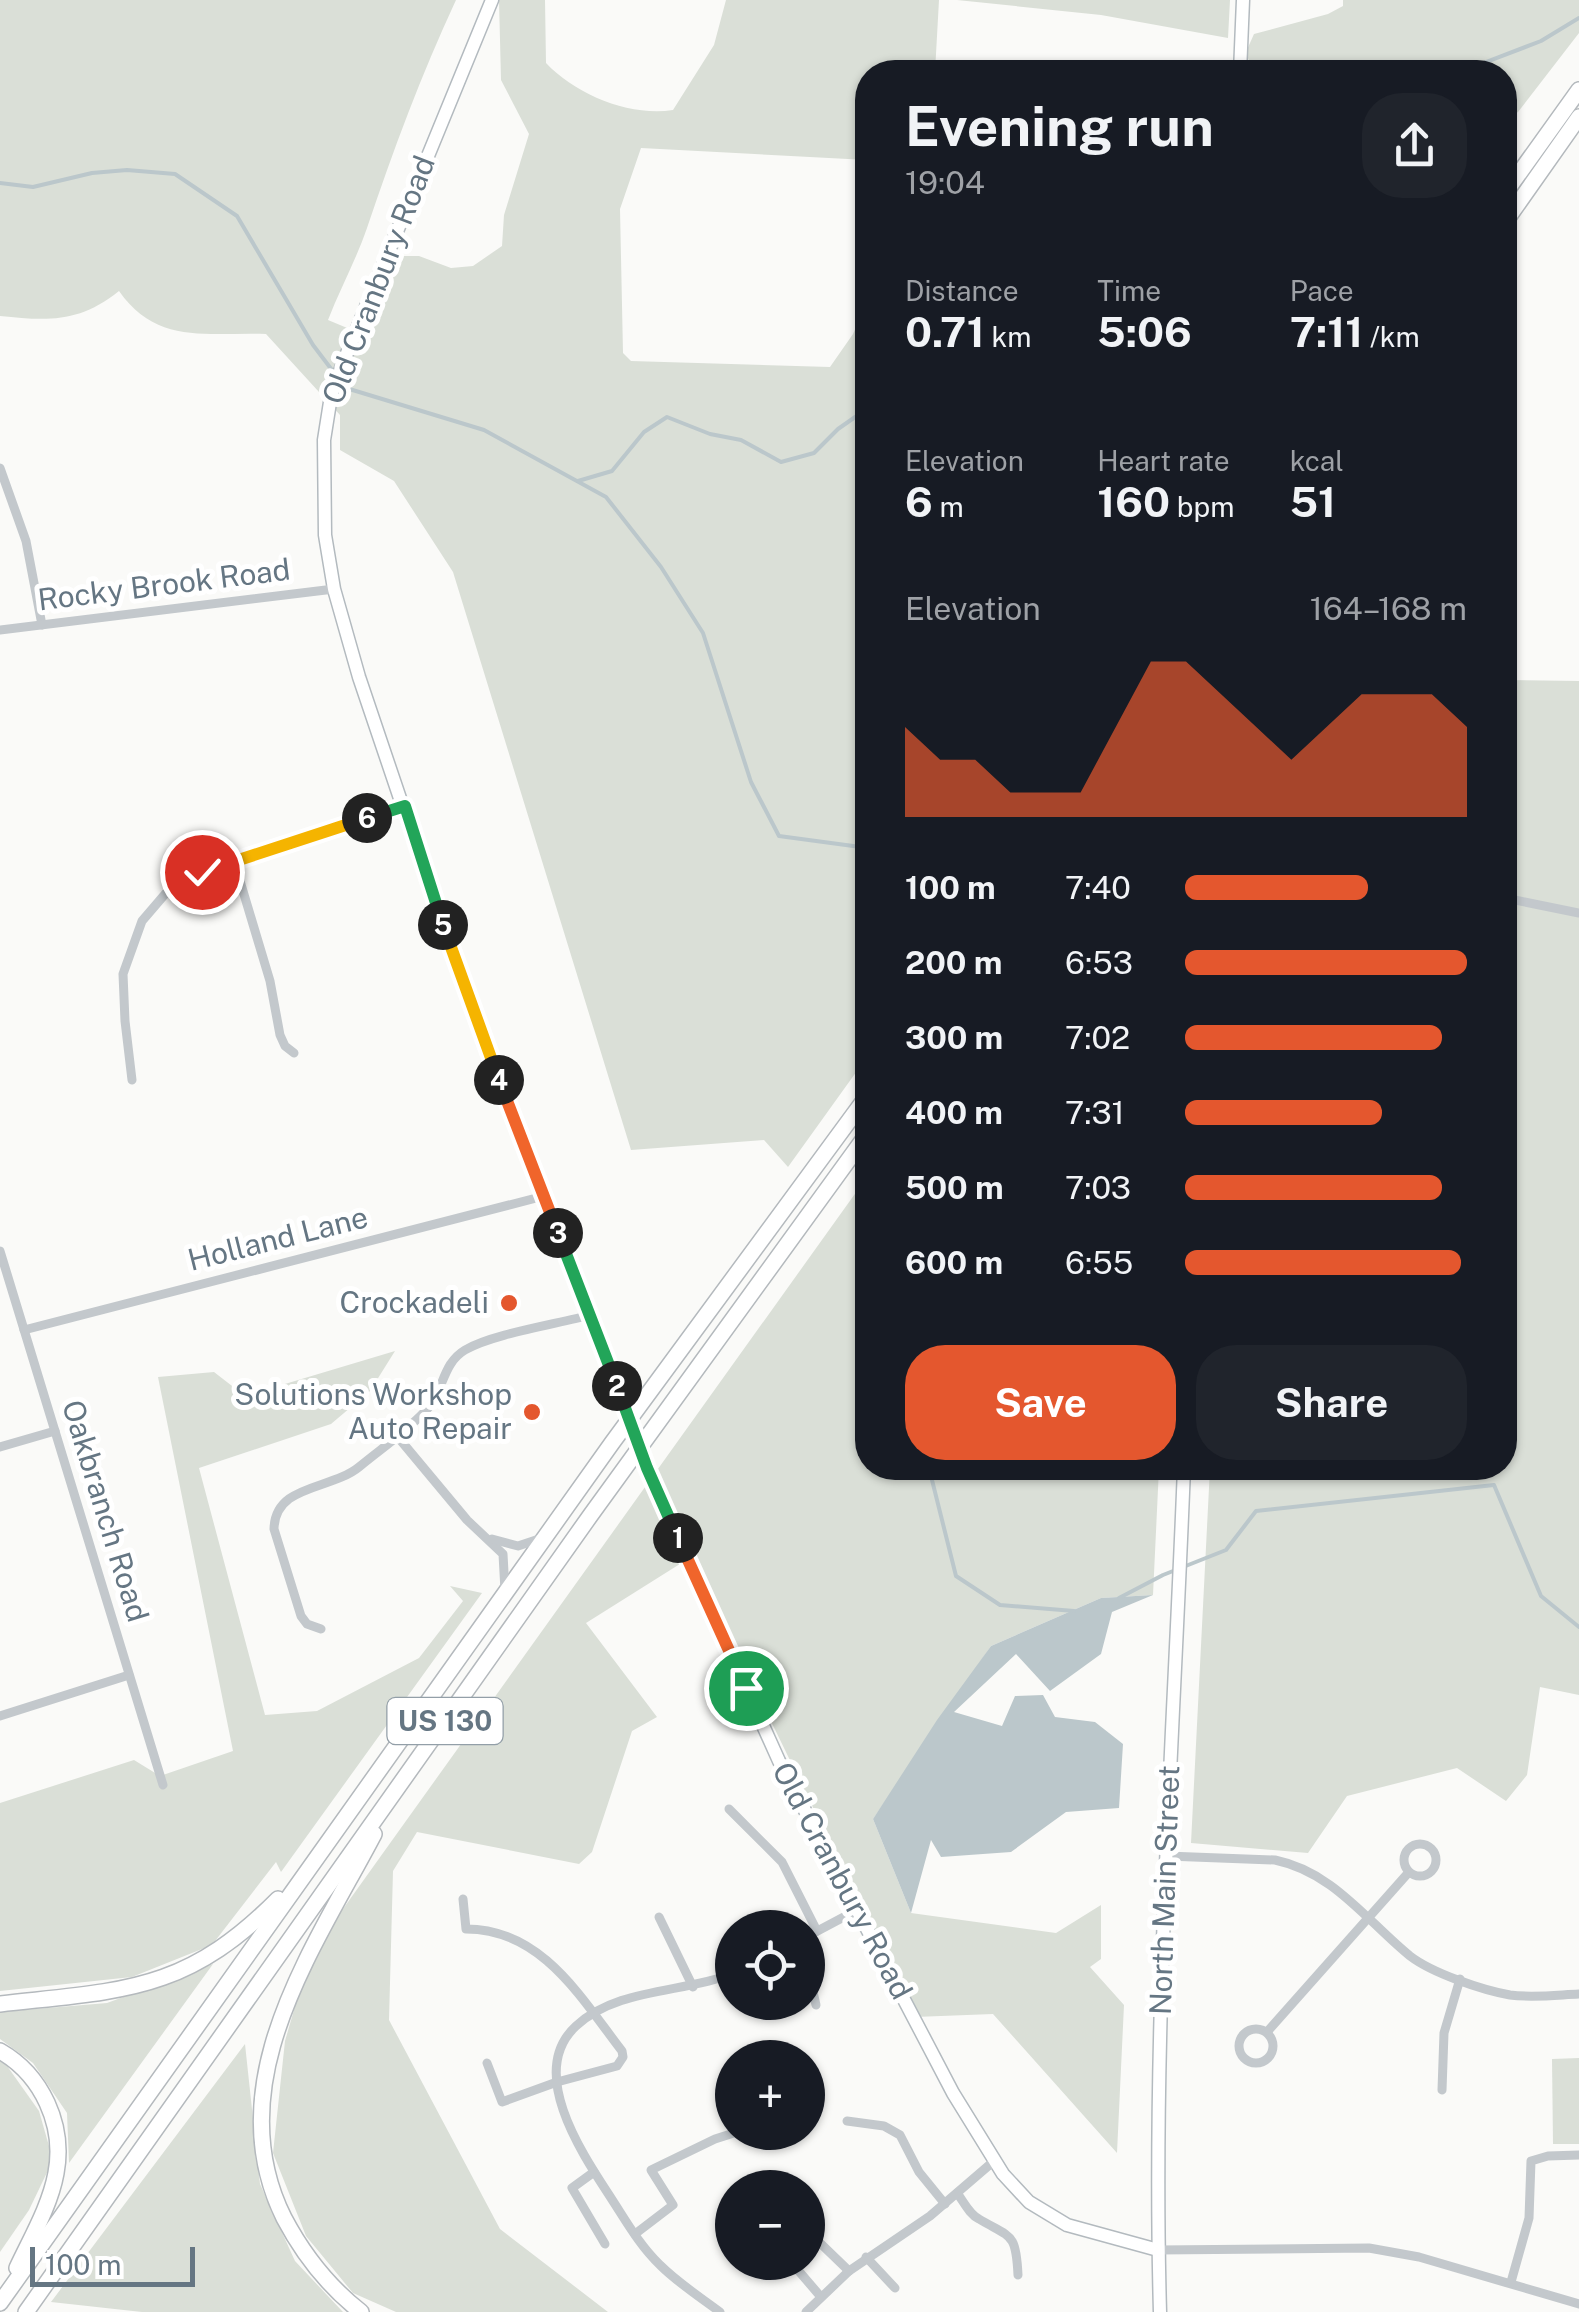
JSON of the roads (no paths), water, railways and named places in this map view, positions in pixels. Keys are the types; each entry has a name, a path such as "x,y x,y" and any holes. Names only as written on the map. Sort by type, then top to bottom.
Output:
{"highway":[{"path":"1517,176 1579,90"},
{"path":"1517,205 1579,118"},
{"name":"US 130","path":"1,2302 630,1419 855,1113"},
{"name":"US 130","path":"26,2312 639,1448 855,1151"},
{"path":"361,2312 321,2274 283,2215 264,2160 260,2112 268,2058 283,2010 404,1778"},
{"path":"0,2004 120,1990 191,1967 232,1942 312,1864"},
{"path":"0,2051 19,2064 41,2091 54,2123 58,2157 52,2191 1,2302"}],"street":[{"name":"Old Cranbury Road","path":"492,0 343,363 325,423 324,504 334,589 359,677 462,982 639,1448 779,1761 954,2094 1017,2191 1045,2214 1087,2233 1158,2250"},
{"path":"1240,60 1243,0"},
{"path":"0,468 26,542 42,625"},
{"name":"Rocky Brook Road","path":"0,630 334,589"},
{"path":"132,1080 124,1021 124,974 142,920 166,893 202,872 405,806"},
{"path":"234,862 270,981 280,1035 294,1053"},
{"path":"1517,900 1579,913"},
{"name":"Holland Lane","path":"24,1330 544,1196"},
{"name":"Oakbranch Road","path":"0,1252 163,1786"},
{"path":"320,1629 307,1624 301,1616 274,1529 277,1510 290,1496 348,1476 397,1436 432,1403 446,1370 462,1352 590,1314"},
{"path":"0,1446 55,1431"},
{"path":"397,1436 467,1520 503,1554 505,1594"},
{"name":"North Main Street","path":"1160,2312 1157,2146 1183,1480"},
{"path":"489,1538 518,1546 535,1542 549,1532"},
{"path":"0,1716 129,1675"},
{"path":"728,1809 782,1862 802,1910"},
{"path":"1166,1856 1292,1864 1326,1879 1412,1958 1506,1994 1579,1994"},
{"path":"1266,2032 1409,1872"},
{"path":"462,1898 466,1929 505,1934 536,1950 622,2051 617,2066 502,2102 487,2063"},
{"path":"825,1927 856,1910"},
{"path":"660,1917 693,1986"},
{"path":"715,1979 641,1995 593,2014 578,2024 561,2046 556,2082 575,2142 634,2234 671,2276 720,2312"},
{"path":"1442,2090 1444,2033 1460,1979"},
{"path":"846,2121 884,2126 900,2135 919,2172 945,2204"},
{"path":"634,2234 673,2205 651,2170 715,2139"},
{"path":"1511,2282 1528,2218 1531,2161 1579,2155"},
{"path":"806,2312 849,2271 945,2204 994,2161"},
{"path":"594,2172 572,2188 605,2244"},
{"path":"958,2193 972,2214 1012,2239 1018,2274"},
{"path":"825,2248 849,2271"},
{"path":"1158,2250 1370,2248 1419,2257 1579,2304"},
{"path":"866,2258 895,2288"},
{"path":"806,2280 821,2298"}],"waterway":[{"path":"1491,60 1541,41 1579,18"},
{"path":"0,183 33,187 92,173 127,170 175,174 237,216 313,345 335,374"},
{"path":"341,381 346,388 484,430 606,497 661,567 703,633 751,782 779,836 855,846"},
{"path":"578,481 612,471 644,432 667,417 710,434 741,440 781,462 814,453 855,417"},
{"path":"932,1480 956,1576 1000,1605 1074,1611"},
{"path":"1119,1598 1226,1550 1256,1511 1494,1485 1541,1596 1579,1627"}],"place":[{"name":"Crockadeli","path":"509,1303"},
{"name":"Solutions Workshop Auto Repair","path":"532,1412"}]}
